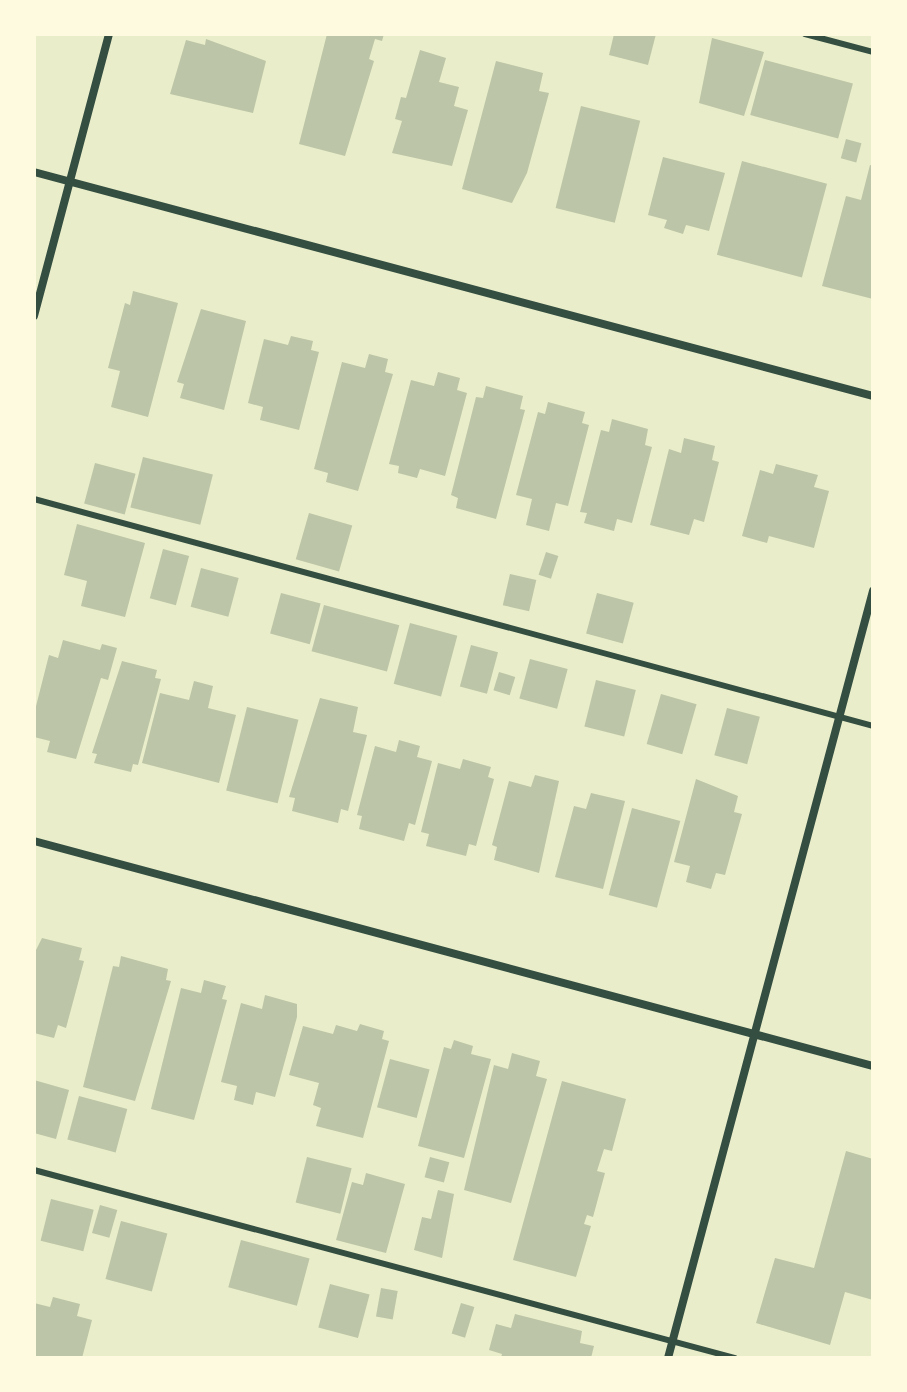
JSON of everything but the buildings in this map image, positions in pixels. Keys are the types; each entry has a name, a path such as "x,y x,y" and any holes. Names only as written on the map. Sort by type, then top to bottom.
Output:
{"street":[{"path":"34,316 109,34"},
{"path":"34,172 873,396"},
{"path":"668,1358 873,591"},
{"path":"34,841 873,1066"}],"lane":[{"path":"805,34 873,52"},
{"path":"34,499 873,726"},
{"path":"34,1170 735,1358"}]}
